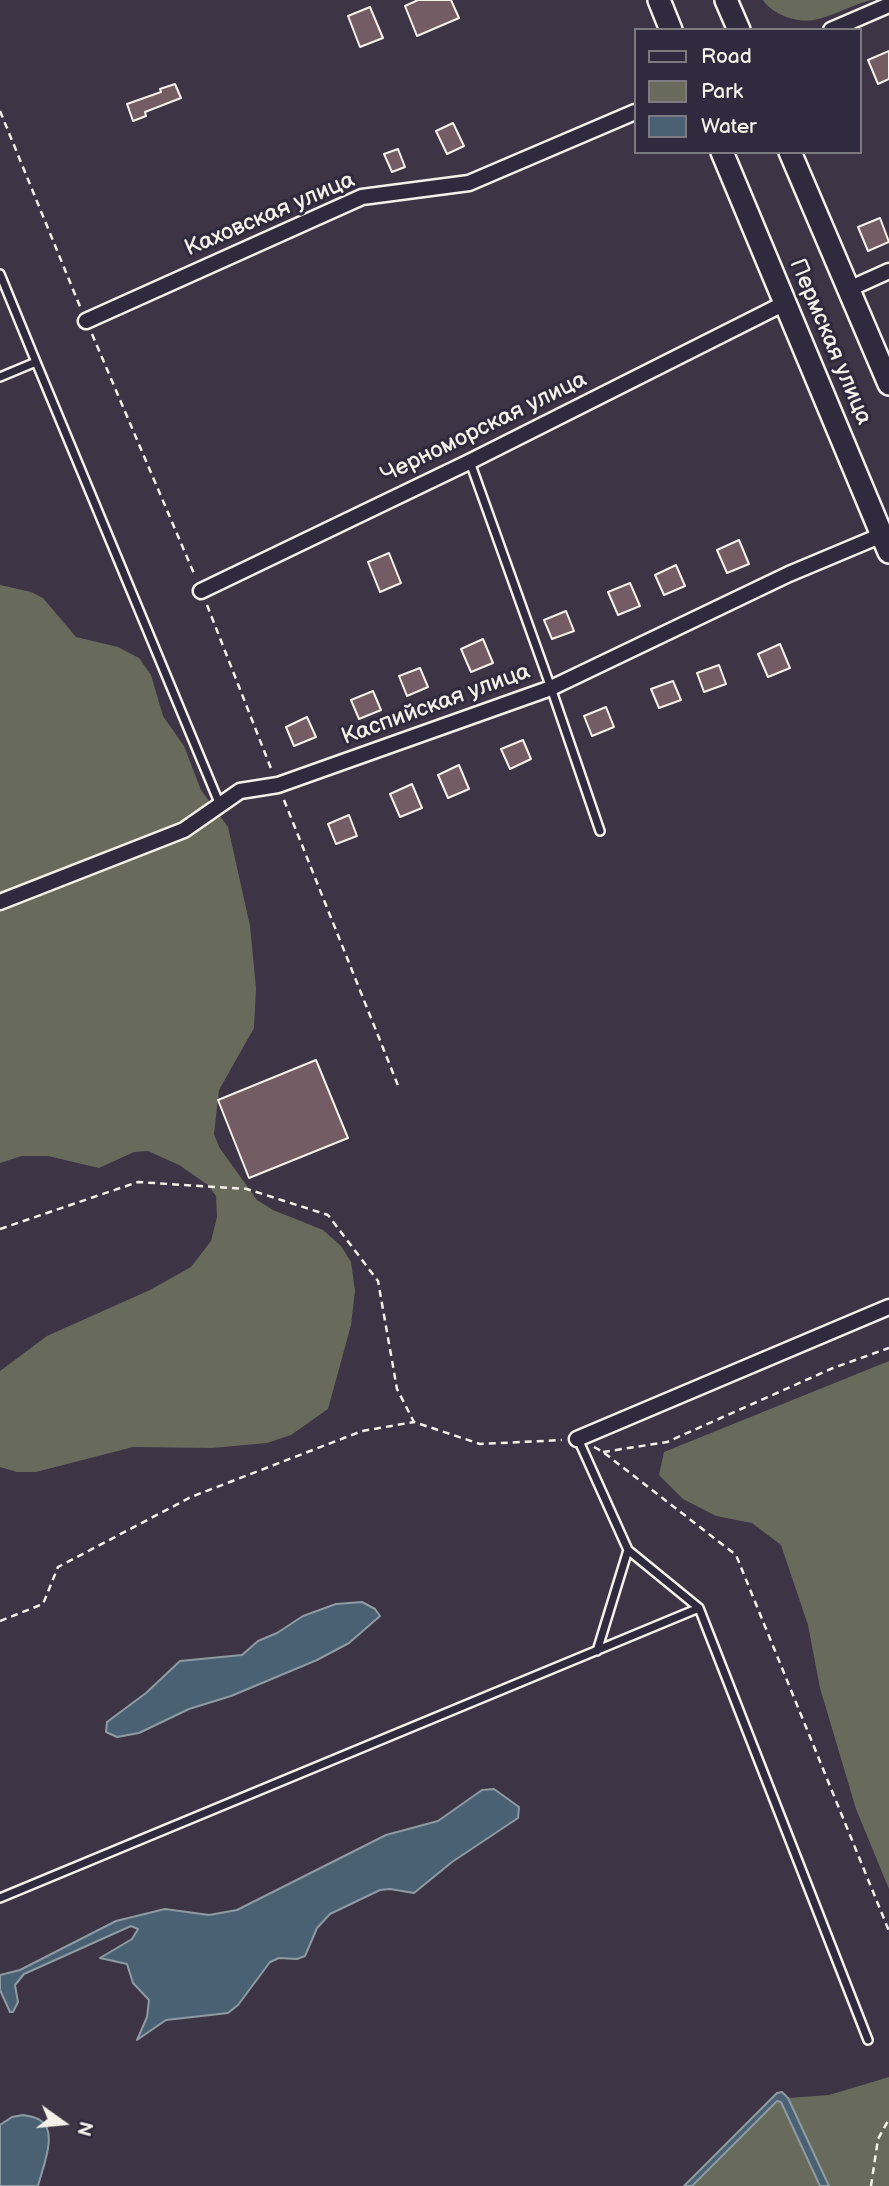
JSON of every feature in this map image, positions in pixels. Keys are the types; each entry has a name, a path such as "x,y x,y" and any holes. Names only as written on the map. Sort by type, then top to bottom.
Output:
{"street":[{"path":"659,0 670,28"},
{"path":"726,0 737,28"},
{"path":"836,28 889,5"},
{"name":"Каховская улица","path":"86,321 362,197 470,183 634,112"},
{"name":"Пермская улица","path":"723,154 885,543"},
{"path":"791,154 889,384"},
{"path":"849,289 889,271"},
{"name":"Черноморская улица","path":"201,591 469,462 785,303"},
{"name":"Каспийская улица","path":"0,902 184,830 240,791 278,785 551,688 789,574 885,543"},
{"path":"578,1439 889,1307"}],"lane":[{"path":"0,274 220,805"},
{"path":"0,377 36,362"},
{"path":"469,462 600,831"},
{"path":"578,1439 628,1550 699,1608 868,2040"},
{"path":"597,1651 628,1550"},
{"path":"0,1898 699,1608"}],"path":[{"path":"0,1229 138,1182 247,1189 328,1215 378,1281 397,1389 414,1422"},
{"path":"603,1452 667,1442 833,1368 889,1348"},
{"path":"0,1622 43,1604 58,1567 191,1497 362,1431 414,1422 480,1444 578,1439 603,1452 736,1555 889,1931"},
{"path":"871,2186 878,2139 889,2119"}],"green space":[{"path":"763,0 871,0 806,21 778,13"},
{"path":"0,585 31,592 43,598 76,637 118,647 139,658 151,675 163,716 184,746 201,790 228,827 250,926 256,988 254,1028 219,1090 214,1134 219,1147 257,1200 273,1210 323,1230 341,1246 351,1262 355,1291 351,1325 328,1409 291,1435 267,1443 212,1448 133,1447 36,1472 17,1472 0,1467 0,1371 47,1336 150,1290 191,1267 211,1241 217,1217 216,1196 208,1185 179,1165 148,1151 134,1152 99,1168 48,1156 22,1156 0,1163"},
{"path":"889,1361 889,1889 856,1809 820,1688 808,1625 781,1545 752,1523 716,1516 683,1499 659,1475 664,1452"},
{"path":"889,2077 889,2186 829,2186 788,2098 829,2095"},
{"path":"777,2101 781,2102 820,2186 692,2186"}],"water":[{"path":"362,1602 375,1609 380,1616 349,1643 317,1660 231,1696 189,1709 139,1733 117,1737 106,1732 107,1722 146,1693 180,1661 242,1655 258,1641 277,1633 303,1616 336,1604"},
{"path":"494,1789 519,1807 518,1818 452,1862 414,1893 380,1890 330,1914 317,1928 305,1956 297,1959 279,1958 270,1962 238,2005 228,2013 166,2020 137,2040 147,2017 149,2000 133,1983 127,1964 100,1958 132,1939 138,1929 131,1926 24,1974 15,1985 18,2002 13,2012 10,2012 0,1990 0,1975 20,1970 116,1921 165,1909 209,1915 237,1910 386,1835 438,1821 482,1790"},
{"path":"782,2092 788,2098 829,2186 820,2186 781,2102 777,2101 692,2186 684,2186 777,2093"},
{"path":"23,2115 40,2120 46,2125 48,2133 48,2151 38,2186 0,2186 0,2125 12,2117"}],"building":[{"path":"418,0 451,0 459,18 417,36 405,6"},
{"path":"370,7 383,38 360,47 348,16"},
{"path":"889,51 889,79 878,84 868,60"},
{"path":"175,84 181,98 145,112 146,116 133,121 127,104"},
{"path":"453,123 464,146 447,154 436,131"},
{"path":"398,149 405,167 392,172 384,154"},
{"path":"880,218 889,242 868,251 858,227"},
{"path":"739,540 749,564 727,573 717,550"},
{"path":"389,553 401,583 380,592 368,562"},
{"path":"676,565 685,586 664,595 655,575"},
{"path":"630,583 640,606 618,615 608,592"},
{"path":"566,611 574,631 552,639 544,620"},
{"path":"483,639 493,663 471,672 461,649"},
{"path":"780,644 790,668 768,677 758,654"},
{"path":"719,665 726,684 704,692 697,673"},
{"path":"420,668 428,687 407,696 399,676"},
{"path":"673,681 681,700 659,708 651,689"},
{"path":"373,691 381,710 359,719 351,700"},
{"path":"606,707 614,727 592,736 584,716"},
{"path":"307,717 316,737 294,746 286,727"},
{"path":"523,740 531,759 510,769 501,749"},
{"path":"459,765 469,789 448,798 438,775"},
{"path":"412,784 422,808 400,817 390,794"},
{"path":"349,815 357,836 336,844 328,824"},
{"path":"316,1060 348,1138 249,1178 218,1100"}]}
